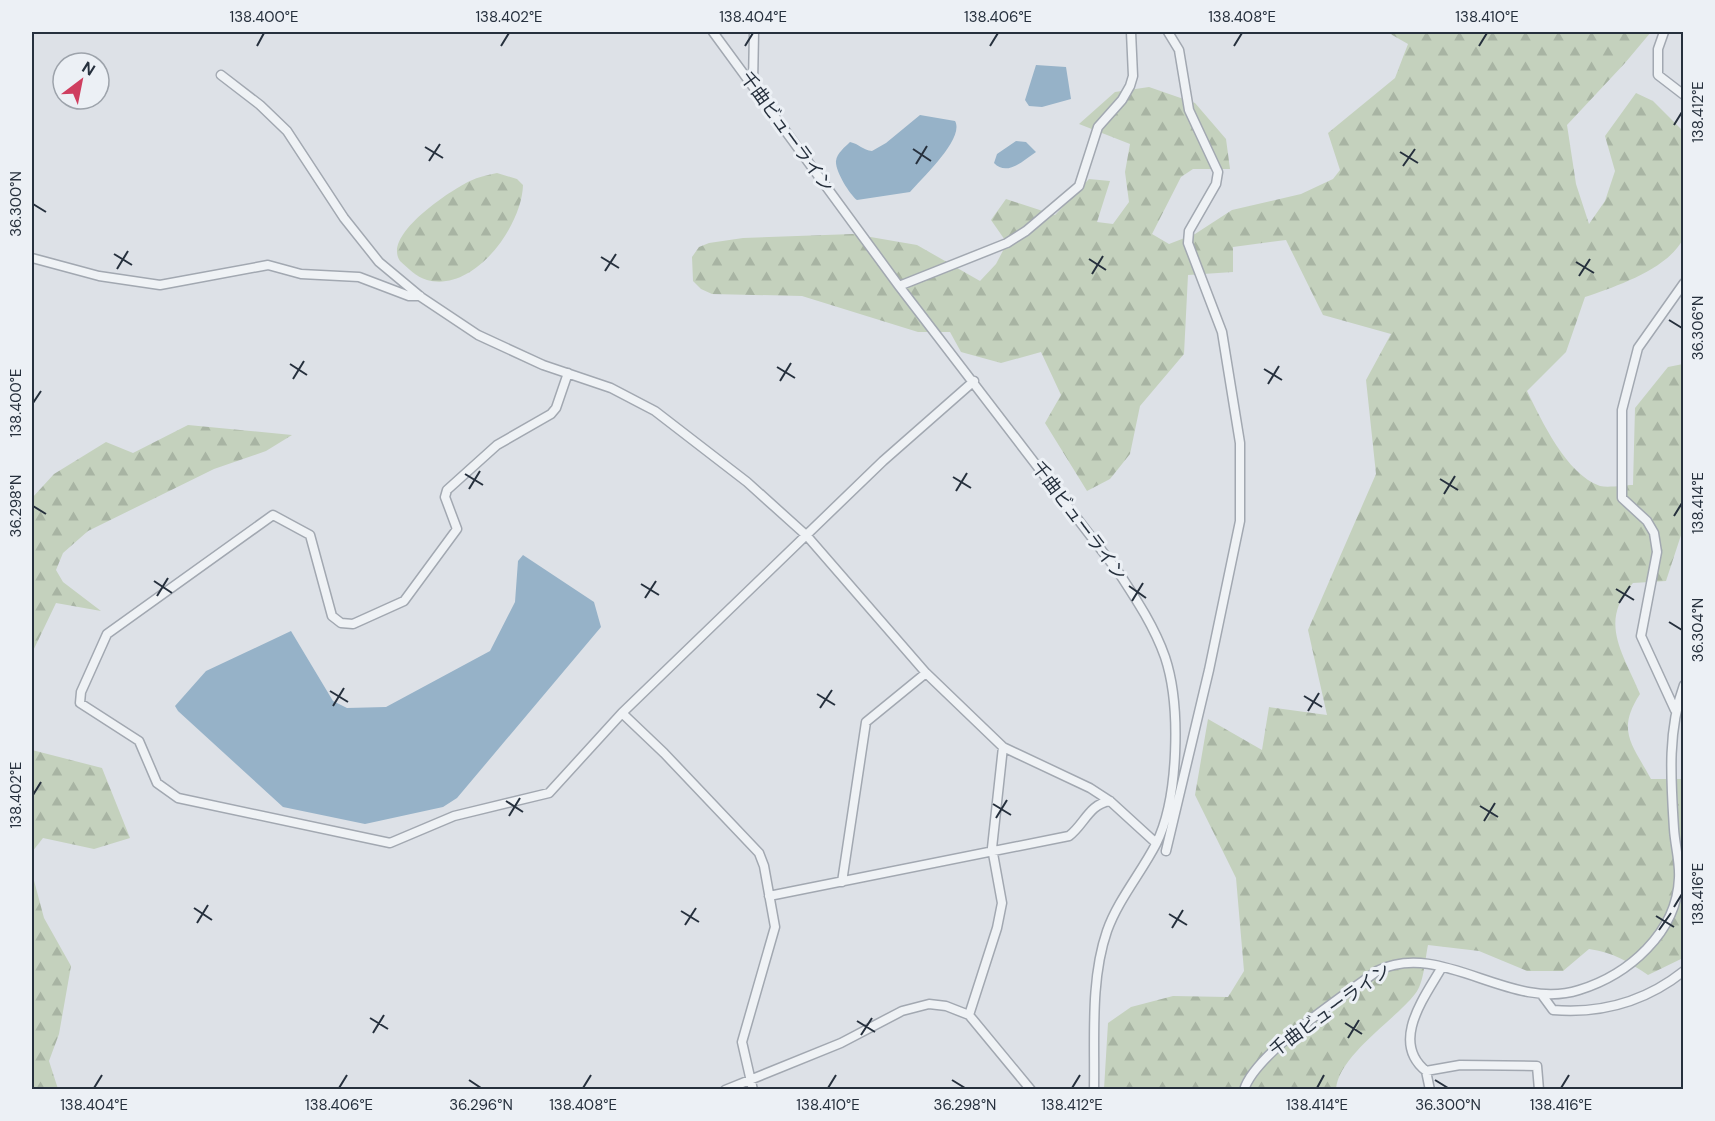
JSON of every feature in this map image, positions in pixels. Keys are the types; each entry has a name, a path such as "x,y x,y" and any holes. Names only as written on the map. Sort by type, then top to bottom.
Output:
{"street":[{"name":"千曲ビューライン","path":"713,32 899,286 1119,573 1138,602 1164,654 1170,675 1175,722 1174,772 1163,827 1107,930 1101,952 1098,975 1094,1089"},
{"path":"753,84 754,32"},
{"path":"899,286 1007,243 1026,231 1079,186 1098,127 1122,100 1130,86 1133,76 1131,32"},
{"path":"1166,851 1209,670 1240,521 1240,443 1222,332 1188,243 1189,231 1216,184 1218,171 1189,110 1179,50 1168,32"},
{"path":"1664,32 1658,50 1658,75 1683,95"},
{"path":"221,75 260,105 288,131 344,218 372,253 421,297 478,335 543,365 618,391 655,411 747,482 807,536 926,673 1003,747 1090,788 1110,801 1156,843"},
{"path":"32,258 99,276 160,285 268,265 301,274 359,276 409,296 421,297"},
{"path":"1675,710 1641,636 1657,552 1654,533 1647,521 1622,498 1621,435 1622,410 1638,348 1683,283"},
{"path":"568,373 556,408 551,414 497,445 447,490 446,497 457,529 399,605 353,624 336,620 332,616 310,535 273,515 107,634 79,699 84,705 139,741 157,783 178,798 390,843 454,816 549,793 622,713 883,461 974,381"},
{"path":"842,882 866,722 926,673"},
{"name":"千曲ビューライン","path":"1244,1089 1247,1078 1267,1056 1377,971 1394,963 1406,962 1442,967 1521,992 1542,995 1578,991 1618,974 1650,945 1668,918 1679,879 1671,756 1675,710 1683,685"},
{"path":"622,713 664,753 759,853 775,927 742,1042 752,1085"},
{"path":"969,1015 997,928 1002,903 992,853 1003,747"},
{"path":"769,896 1069,836 1087,814 1110,801"},
{"path":"1674,829 1683,836"},
{"path":"1430,1089 1426,1071 1415,1061 1409,1032 1412,1020 1442,967"},
{"path":"1542,995 1553,1010 1573,1012 1612,1008 1653,992 1683,971"},
{"path":"725,1089 752,1085 841,1043 873,1024 917,1006 929,1004 946,1006 969,1015 1031,1089"},
{"path":"1426,1071 1460,1065 1537,1066 1539,1089"}],"green space":[{"path":"1387,32 1651,32 1567,125 1576,184 1589,224 1605,201 1615,171 1605,136 1636,93 1653,101 1683,131 1685,205 1683,239 1666,259 1640,276 1585,297 1566,352 1527,391 1556,445 1576,470 1600,486 1633,485 1635,408 1668,367 1683,364 1683,529 1666,581 1633,583 1623,597 1615,624 1621,651 1640,694 1629,718 1629,737 1651,779 1683,779 1683,958 1648,975 1620,958 1589,949 1563,971 1527,971 1479,951 1428,945 1418,990 1347,1063 1339,1076 1336,1089 1104,1089 1108,1023 1131,1007 1173,996 1228,997 1244,971 1236,878 1195,795 1208,719 1262,750 1269,707 1327,715 1308,630 1376,474 1366,380 1391,334 1323,315 1286,240 1233,247 1233,272 1188,275 1184,354 1140,406 1130,454 1110,479 1087,491 1045,423 1061,395 1041,352 1001,363 961,352 950,332 918,332 802,296 712,294 701,289 693,281 692,257 699,247 709,243 743,238 853,234 917,245 980,281 996,264 1007,243 991,220 1006,199 1055,215 1089,179 1110,181 1097,222 1113,224 1129,202 1125,172 1130,144 1079,124 1115,92 1149,87 1195,103 1226,139 1230,169 1193,169 1181,177 1152,234 1169,244 1195,234 1232,210 1301,194 1333,179 1340,170 1328,133 1395,78 1408,44"},
{"path":"497,173 517,179 523,185 521,201 505,237 478,266 462,276 445,281 427,280 412,272 400,261 397,250 401,239 421,215 461,186 476,178"},
{"path":"188,425 292,435 266,451 214,469 88,531 63,553 56,570 63,582 101,611 56,603 32,653 32,498 54,474 106,442 133,453"},
{"path":"32,750 102,768 130,838 94,849 43,838 32,852"},
{"path":"32,873 44,918 71,966 59,1034 49,1061 58,1089 32,1089"}],"water":[{"path":"1036,65 1066,67 1071,99 1042,107 1029,106 1025,100"},
{"path":"920,115 955,121 954,137 941,158 910,192 857,200 838,171 836,161 840,153 850,142 872,151 886,143"},
{"path":"1016,141 1026,142 1036,152 1010,168 999,167 994,163 997,154"},
{"path":"523,555 594,602 601,627 457,798 443,807 365,824 283,807 175,706 206,671 291,631 333,701 347,708 386,707 490,651 515,602 518,561"}]}
